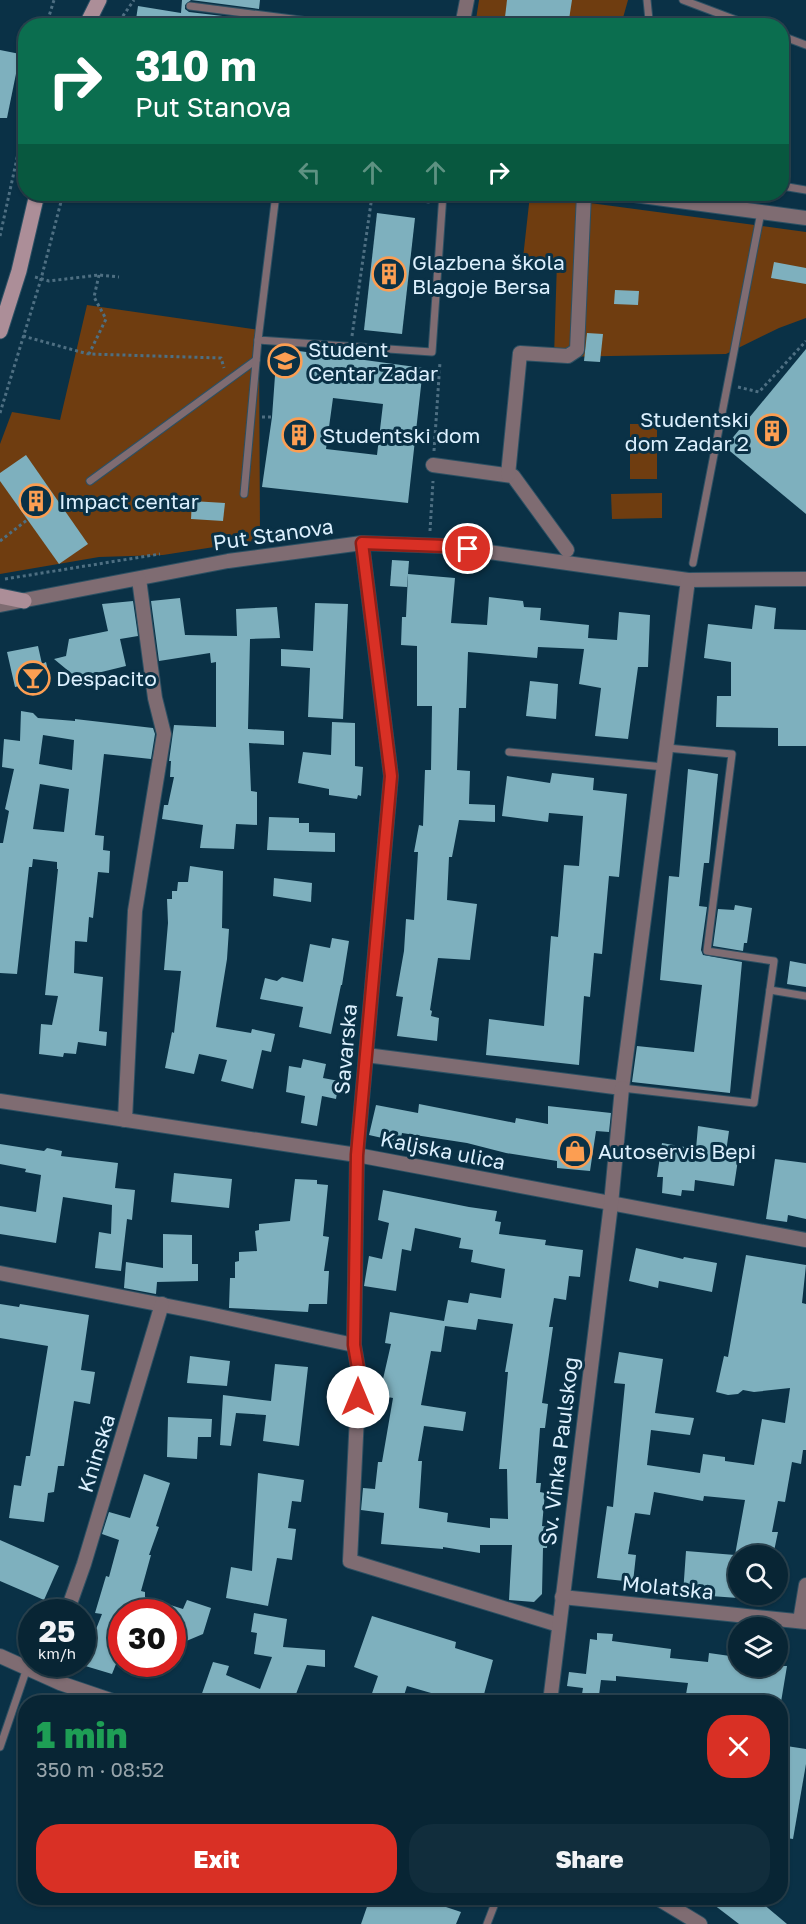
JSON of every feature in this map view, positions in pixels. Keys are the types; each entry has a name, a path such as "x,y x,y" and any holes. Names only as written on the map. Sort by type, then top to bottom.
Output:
{"main road":[{"path":"91,18 99,0"},
{"path":"0,331 3,311 19,271 35,201"},
{"path":"0,596 24,601"}],"street":[{"path":"464,18 467,0"},
{"path":"508,475 520,353 568,356 577,350 584,201"},
{"path":"679,201 806,218"},
{"path":"434,465 513,476 567,550"},
{"name":"Put Stanova","path":"0,605 228,561 362,543 446,546 688,580 806,579"},
{"name":"Savarska","path":"362,543 391,776 357,1155 354,1345 359,1374 350,1561 559,1625"},
{"path":"125,1120 135,911 164,734 155,698 139,579"},
{"name":"Sv. Vinka Paulskog","path":"551,1695 611,1204 622,1088 688,580"},
{"path":"366,1054 622,1088"},
{"name":"Kaljska ulica","path":"0,1101 357,1155 806,1240"},
{"path":"0,1273 162,1304 354,1345"},
{"name":"Kninska","path":"72,1599 162,1304"},
{"path":"803,1622 806,1585"},
{"name":"Molatska","path":"562,1597 803,1622"},
{"path":"0,1656 18,1664"},
{"path":"62,1677 101,1695"},
{"path":"669,1905 700,1924"}],"lane":[{"path":"646,0 649,18"},
{"path":"683,0 731,18"},
{"path":"190,6 266,18"},
{"path":"789,39 806,45"},
{"path":"789,187 806,190"},
{"path":"244,494 258,340 275,201"},
{"path":"258,340 432,352 443,204"},
{"path":"693,563 761,212"},
{"path":"90,481 256,360"},
{"path":"622,1088 754,1103 774,961 707,951 732,754 667,748"},
{"path":"509,752 664,767"},
{"path":"770,990 806,996"},
{"path":"0,1747 24,1677"},
{"path":"487,1924 494,1905"}],"path":[{"path":"48,18 54,0"},
{"path":"122,18 134,0"},
{"path":"0,236 18,154"},
{"path":"0,413 41,279 61,201"},
{"path":"351,347 371,201"},
{"path":"416,201 443,204"},
{"path":"41,279 49,281 99,275 118,277"},
{"path":"89,354 106,319 94,297 99,275"},
{"path":"24,336 89,354 221,358 227,382"},
{"path":"728,385 759,392 806,341"},
{"path":"263,417 272,417"},
{"path":"0,541 27,520"},
{"path":"0,580 160,554"}],"shaded area":[{"path":"479,0 628,0 623,18 476,18"},
{"path":"529,201 575,201 806,232 806,318 779,328 726,354 554,357 557,261 523,258"},
{"path":"87,305 259,330 260,540 163,555 99,557 0,574 0,444 12,412 60,420"},
{"path":"630,424 657,424 657,479 630,479"},
{"path":"662,493 662,518 612,519 611,494"}],"building":[{"path":"182,0 191,0 185,5 185,9 189,12 240,18 136,18 138,6 181,13"},
{"path":"191,0 260,0 259,9"},
{"path":"507,0 572,0 569,18 505,18"},
{"path":"0,50 18,54 18,64 7,118 0,118"},
{"name":"Glazbena škola Blagoje Bersa","path":"377,213 415,218 402,334 364,330"},
{"path":"774,262 806,268 806,284 771,278"},
{"path":"615,290 639,291 638,305 614,304"},
{"path":"587,333 603,334 600,362 584,361"},
{"name":"Studentski dom","path":"277,348 423,368 408,503 262,487 272,417","holes":["333,398 383,404 377,455 326,449"]},
{"name":"Studentski dom Zadar 2","path":"806,349 806,514 725,447"},
{"name":"Impact centar","path":"26,455 88,544 59,564 0,481 0,473"},
{"path":"192,501 225,503 223,521 191,519"},
{"path":"392,560 409,561 407,587 390,586"},
{"path":"408,574 455,578 451,623 487,625 489,597 523,601 524,607 541,608 540,620 589,625 588,638 617,640 619,612 650,615 648,667 638,667 628,739 595,736 601,688 579,684 584,649 538,647 537,658 468,652 466,708 459,708 457,770 470,771 469,804 495,805 495,822 459,820 452,857 449,857 447,900 477,904 470,960 438,958 430,1010 432,1011 431,1016 439,1018 437,1041 397,1036 403,997 396,996 404,951 406,919 414,920 418,852 414,852 419,825 423,826 425,770 431,770 432,706 417,706 417,646 401,645 402,617 406,617"},
{"path":"180,598 185,635 237,636 236,609 277,607 280,638 250,639 248,729 284,731 284,745 249,743 251,791 257,792 257,825 236,824 234,849 200,848 203,825 162,819 164,805 168,805 174,777 170,777 171,761 169,761 174,725 216,727 216,662 211,663 210,653 159,661 151,601"},
{"path":"133,601 138,636 120,639 126,666 77,678 54,659 66,656 69,639 108,631 102,604"},
{"path":"315,603 348,604 343,719 308,717 310,668 281,666 281,649 313,651"},
{"path":"755,605 776,608 774,629 806,630 806,746 778,746 778,728 716,727 717,696 731,696 731,662 704,658 708,624 752,629"},
{"path":"38,646 42,664 46,662 50,679 15,687 7,652"},
{"path":"530,681 558,684 556,719 526,716"},
{"path":"21,711 33,713 38,718 75,721 75,719 153,728 155,734 151,759 104,754 95,835 104,836 103,850 110,851 109,873 98,872 93,918 89,917 87,942 75,941 74,973 103,977 99,1031 107,1032 106,1046 78,1042 76,1054 64,1053 63,1057 39,1054 41,1024 52,1025 58,996 45,995 57,862 33,859 32,867 29,867 17,974 0,973 0,843 3,843 9,811 5,809 14,769 2,767 4,739 20,741","holes":["43,735 74,740 72,770 39,764","40,784 69,789 64,832 33,829"]},
{"path":"332,722 355,723 355,766 363,767 361,796 358,795 357,799 329,795 329,789 298,783 303,752 331,755"},
{"path":"688,769 718,774 709,863 704,863 699,906 707,907 701,950 703,955 742,962 730,1093 632,1082 637,1046 694,1052 702,985 660,980 669,876 679,877"},
{"path":"552,773 594,778 593,790 627,794 619,877 609,876 602,954 594,953 590,997 584,996 579,1065 486,1055 489,1019 544,1026 551,936 558,937 564,865 579,866 583,816 549,813 548,822 502,816 507,776 550,783"},
{"path":"269,817 299,818 299,823 309,823 309,832 335,833 335,852 267,850"},
{"path":"190,866 223,871 222,928 229,929 227,959 216,1027 251,1033 252,1029 275,1034 271,1052 262,1050 253,1089 221,1081 227,1060 199,1054 194,1074 165,1068 172,1032 174,1033 181,971 164,970 168,923 167,899 172,899 172,891 177,891 178,882 188,882"},
{"path":"274,878 312,883 311,902 273,896"},
{"path":"735,905 752,908 747,943 744,943 743,951 713,946 718,909 734,910"},
{"path":"332,938 349,941 331,1034 299,1027 303,1007 260,999 265,978 277,981 282,977 303,982 310,944 330,948"},
{"path":"790,961 806,964 806,987 787,984"},
{"path":"303,1059 326,1064 323,1078 339,1081 336,1099 322,1096 317,1126 301,1123 305,1096 286,1092 289,1066 301,1068"},
{"path":"419,1104 515,1123 516,1118 548,1124 548,1106 611,1113 609,1132 596,1131 590,1171 557,1168 557,1161 506,1153 467,1143 402,1133 400,1142 369,1135 376,1105 418,1113"},
{"path":"698,1126 729,1131 725,1159 738,1160 734,1186 695,1180 694,1191 682,1190 681,1196 662,1193 663,1177 657,1177 662,1143 696,1149"},
{"path":"0,1144 44,1151 47,1148 62,1151 61,1156 118,1163 115,1188 135,1190 132,1220 127,1219 121,1271 95,1268 99,1232 111,1234 112,1205 63,1197 56,1243 0,1234 0,1206 36,1212 41,1175 25,1172 26,1169 0,1164"},
{"path":"775,1159 806,1163 806,1219 788,1215 787,1222 766,1219"},
{"path":"174,1173 232,1179 229,1208 171,1202"},
{"path":"295,1179 317,1180 317,1184 328,1185 323,1236 329,1237 324,1271 329,1271 327,1304 309,1304 308,1312 229,1308 230,1278 235,1278 235,1262 239,1261 239,1252 257,1251 255,1231 259,1230 259,1224 290,1221"},
{"path":"383,1190 497,1211 495,1221 501,1222 499,1234 546,1240 545,1245 583,1250 580,1277 569,1276 566,1300 554,1298 549,1327 553,1327 542,1403 548,1404 545,1428 540,1428 536,1483 541,1483 540,1492 545,1493 542,1526 548,1527 547,1548 543,1548 542,1594 534,1602 509,1600 512,1545 480,1545 480,1553 443,1547 443,1549 381,1544 384,1513 361,1510 363,1488 375,1489 378,1462 382,1462 393,1398 372,1394 374,1378 383,1379 391,1344 385,1343 390,1312 444,1321 448,1300 468,1303 470,1293 501,1298 505,1269 471,1262 473,1250 459,1248 461,1238 415,1228 411,1251 402,1249 396,1291 364,1286 369,1256 382,1259 389,1223 378,1220","holes":["478,1319 513,1324 505,1372 508,1372 499,1469 507,1469 508,1519 490,1518 490,1528 447,1522 448,1513 419,1508 422,1461 418,1461 424,1426 463,1431 466,1412 421,1405 431,1351 441,1352 445,1326 476,1330"]},
{"path":"163,1234 192,1235 192,1264 198,1264 198,1281 157,1282 156,1294 124,1288 126,1262 163,1268"},
{"path":"636,1248 683,1259 684,1257 717,1263 712,1292 659,1281 658,1288 629,1281"},
{"path":"746,1255 806,1265 802,1303 806,1304 806,1450 803,1450 801,1464 792,1462 785,1502 778,1501 772,1532 778,1532 775,1545 737,1545 745,1500 704,1496 703,1501 654,1492 650,1515 635,1513 628,1554 636,1555 633,1582 597,1578 607,1506 613,1507 625,1384 614,1383 619,1352 663,1359 655,1413 694,1418 690,1435 651,1430 647,1465 700,1473 703,1454 725,1457 725,1461 754,1465 762,1419 785,1423 790,1388 754,1392 743,1390 738,1394 728,1395 716,1392 724,1356 728,1357"},
{"path":"0,1304 19,1307 20,1304 89,1315 81,1370 95,1372 90,1404 74,1401 64,1466 58,1466 54,1492 48,1493 44,1522 9,1518 14,1485 21,1486 26,1456 30,1456 48,1346 0,1338"},
{"path":"190,1356 230,1361 227,1386 187,1383"},
{"path":"275,1364 308,1367 299,1446 263,1441 266,1415 236,1413 231,1446 220,1445 223,1395 271,1401"},
{"path":"168,1417 212,1419 211,1437 198,1437 197,1459 167,1457"},
{"path":"258,1473 304,1480 301,1502 292,1501 288,1528 296,1529 292,1560 277,1558 268,1606 226,1598 231,1567 252,1571"},
{"path":"144,1474 170,1483 156,1526 159,1527 149,1555 151,1555 141,1591 145,1592 145,1597 151,1599 108,1599 108,1673 96,1669 96,1629 102,1614 96,1613 96,1610 106,1576 109,1577 119,1540 102,1534 109,1512 130,1518"},
{"path":"0,1540 59,1566 44,1599 0,1581"},
{"path":"686,1551 728,1554 728,1597 683,1594"},
{"path":"187,1600 211,1608 203,1634 186,1641"},
{"path":"254,1613 287,1619 283,1647 325,1650 325,1667 307,1665 296,1695 201,1695 213,1662 229,1666 226,1675 260,1689 272,1657 254,1654 257,1633 251,1632"},
{"path":"372,1616 456,1642 455,1648 493,1660 484,1695 438,1695 407,1686 404,1695 371,1695 378,1676 354,1667"},
{"path":"597,1633 613,1634 612,1641 671,1649 670,1658 708,1662 709,1653 728,1656 728,1677 785,1677 782,1695 686,1695 688,1683 616,1676 616,1681 601,1680 599,1695 582,1694 583,1688 567,1686 569,1672 586,1674 590,1639 597,1640"},
{"path":"788,1746 806,1749 806,1764 793,1839 788,1838"},
{"path":"368,1905 440,1905 461,1912 456,1924 361,1924"},
{"path":"714,1905 764,1905 787,1924 739,1924"}],"place":[{"name":"Glazbena škola Blagoje Bersa","path":"389,274"},
{"name":"Student Centar Zadar","path":"285,361"},
{"name":"Studentski dom Zadar 2","path":"772,431"},
{"name":"Studentski dom","path":"299,435"},
{"name":"Impact centar","path":"36,501"},
{"name":"Despacito","path":"33,678"},
{"name":"Autoservis Bepi","path":"575,1151"}],"route":[{"path":"358,1397 359,1374 354,1345 357,1155 391,776 362,543 468,549"}]}
